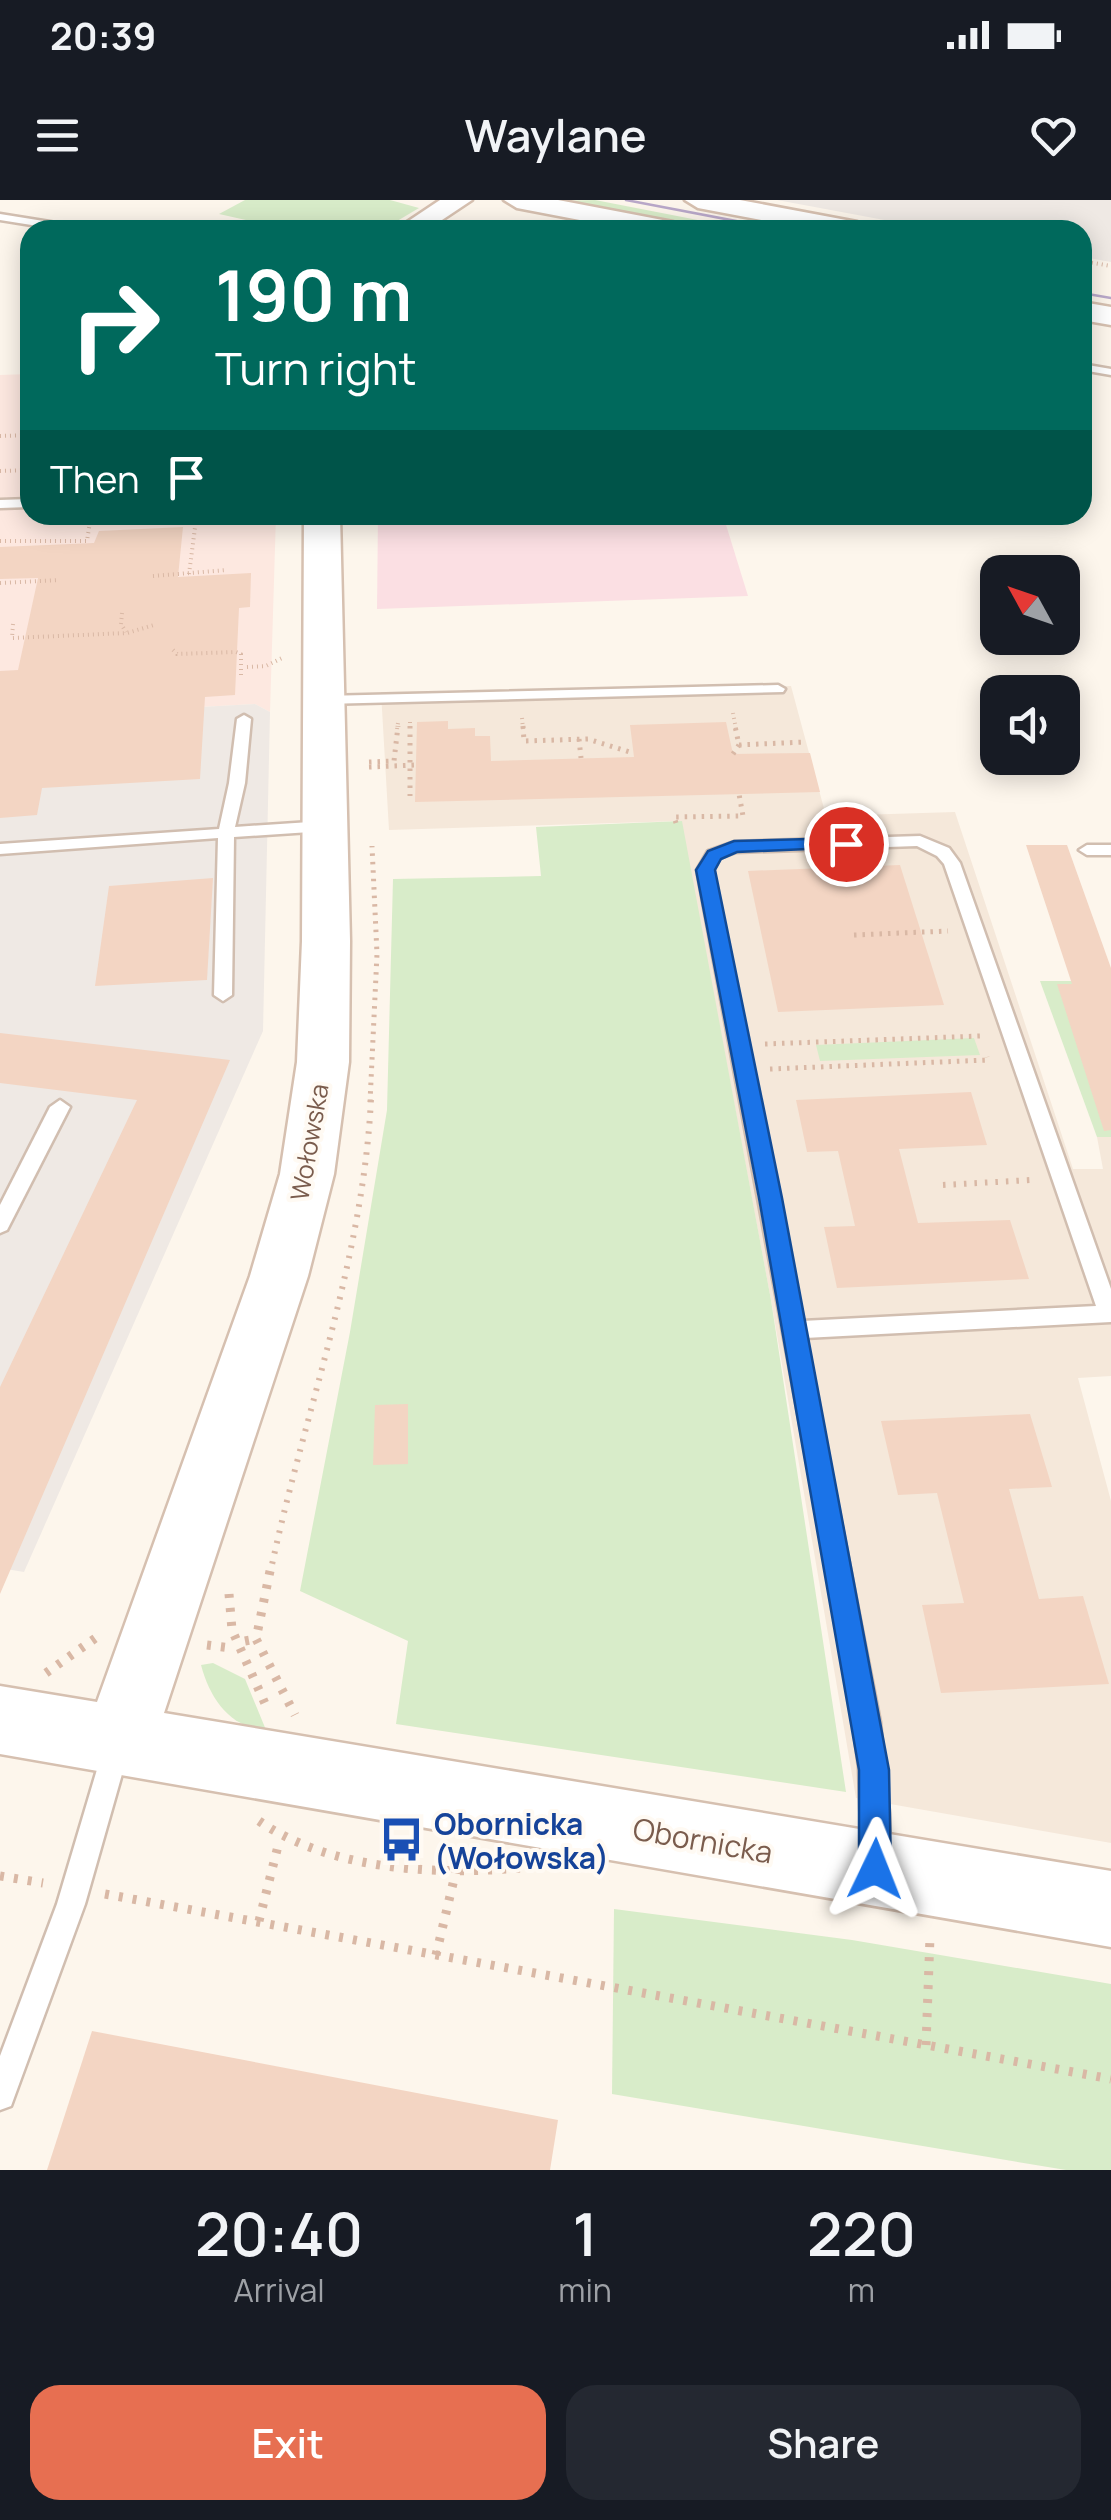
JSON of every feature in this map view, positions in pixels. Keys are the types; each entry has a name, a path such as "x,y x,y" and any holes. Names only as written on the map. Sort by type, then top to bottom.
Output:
{"street":[{"path":"425,220 459,200"},
{"path":"518,200 621,220"},
{"path":"698,200 803,220"},
{"name":"Wołowska","path":"118,1741 274,1294 307,1174 323,1062 325,826 324,700 302,525"},
{"name":"Obornicka","path":"14,1700 118,1741 1111,1909"}],"lane":[{"path":"324,700 778,689"},
{"path":"223,994 226,832 237,784 244,718"},
{"path":"0,848 325,826"},
{"path":"793,1330 1109,1314 952,863 943,852 920,842 734,847 714,855 705,870 874,1770 875,1869"},
{"path":"1087,850 1111,850"},
{"path":"0,1225 60,1107"},
{"path":"0,2095 76,1889 118,1741"}],"path":[{"path":"0,541 88,541 90,525"},
{"path":"189,574 195,525"},
{"path":"153,576 227,570"},
{"path":"0,583 59,580"},
{"path":"122,613 121,624 127,633"},
{"path":"13,624 12,638 127,633 154,626"},
{"path":"173,650 177,654 242,654 242,676"},
{"path":"728,690 739,744 733,754"},
{"path":"398,720 394,762 369,765 413,766"},
{"path":"410,720 410,796"},
{"path":"728,730 736,730"},
{"path":"579,739 581,758"},
{"path":"739,744 805,742"},
{"path":"676,823 674,817 743,816 739,794"},
{"path":"854,935 975,930"},
{"path":"769,1044 980,1034 988,1060 774,1068"},
{"path":"943,1185 1062,1178"},
{"path":"14,1700 106,1630"},
{"path":"246,1641 256,1639 261,1656 298,1720"},
{"path":"199,1644 231,1648"},
{"path":"436,1955 463,1840"},
{"path":"258,1921 278,1846"},
{"path":"0,1876 1111,2079"}],"shaded area":[{"path":"777,200 1111,200 1111,262 1092,259 1092,220 884,220"},
{"path":"20,374 20,525 276,525 270,712 255,704 0,718 0,375"},
{"path":"378,525 726,525 748,596 377,609"},
{"path":"791,686 826,816 955,812 1073,1169 1103,1169 1097,1137 1111,1137 1111,1376 1078,1378 1111,1501 1111,1843 856,1798 771,1300 681,821 389,830 381,692"},
{"path":"255,704 270,712 263,1031 24,1572 0,1568 0,718"}],"green space":[{"path":"245,200 390,200 419,208 399,220 246,220 219,214"},
{"path":"595,200 698,220 653,220 554,201"},
{"path":"682,821 771,1300 846,1792 396,1724 408,1641 300,1591 350,1332 387,1110 393,879 541,876 536,827"},
{"path":"1040,981 1111,981 1111,1137 1097,1137"},
{"path":"974,1038 980,1055 820,1061 816,1045"},
{"path":"213,1663 245,1679 266,1730 242,1724 223,1710 201,1665"},
{"path":"614,1909 852,1940 1111,1984 1111,2170 1066,2170 612,2094"}],"building":[{"path":"183,527 178,577 251,573 250,607 239,608 235,695 205,697 200,779 42,788 37,815 0,818 0,671 18,670 38,578 0,579 0,547 94,543 99,531"},
{"path":"448,721 448,729 475,728 475,736 490,736 491,761 634,757 630,725 726,722 733,754 810,753 820,792 415,802 417,722"},
{"path":"1026,845 1067,845 1111,968 1111,1130 1104,1131 1057,984 1072,984"},
{"path":"900,865 944,1005 778,1012 748,871"},
{"path":"213,878 207,980 95,986 109,886"},
{"path":"0,1033 230,1060 0,1594 0,1387 137,1100 0,1083"},
{"path":"971,1092 987,1145 899,1149 918,1223 1010,1220 1029,1279 837,1288 824,1227 855,1226 838,1151 807,1152 796,1100"},
{"path":"408,1404 408,1464 373,1465 375,1405"},
{"path":"1030,1414 1052,1487 1009,1489 1039,1599 1083,1596 1109,1684 941,1693 922,1605 964,1603 937,1493 898,1495 881,1421"},
{"path":"92,2031 558,2120 550,2170 47,2170"}],"tram line":[{"path":"626,200 731,220"},
{"path":"1092,295 1111,298"}],"place":[{"name":"Obornicka (Wołowska)","path":"401,1840"}],"route":[{"path":"846,844 734,847 714,855 705,870 770,1198 874,1770 875,1869"}]}
